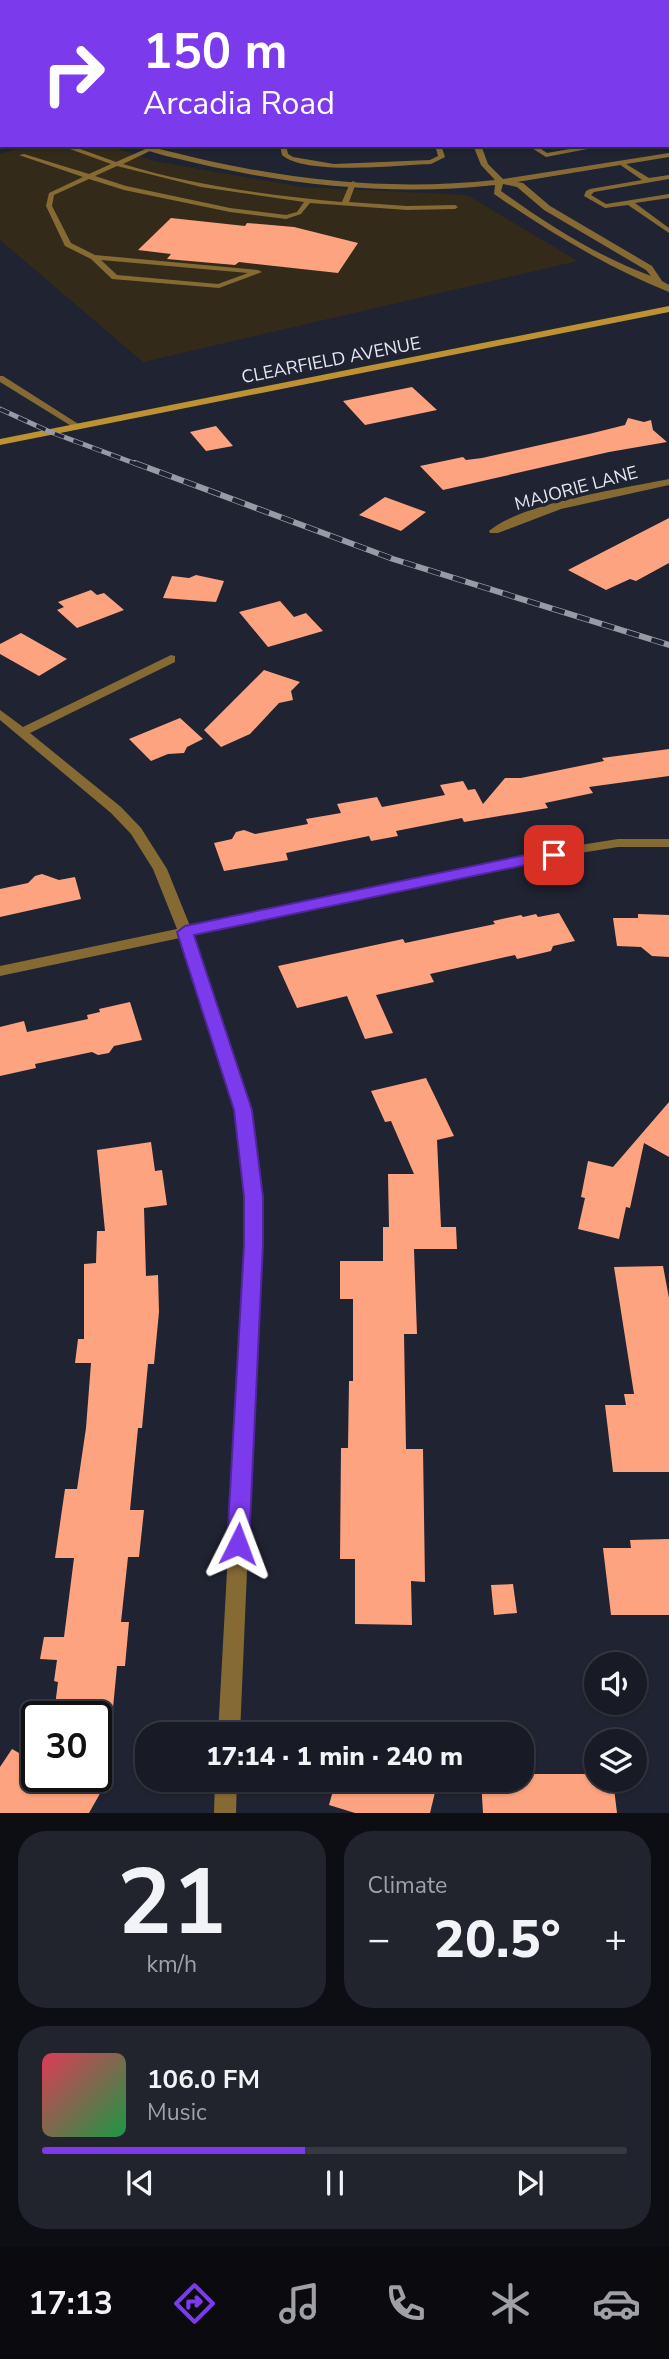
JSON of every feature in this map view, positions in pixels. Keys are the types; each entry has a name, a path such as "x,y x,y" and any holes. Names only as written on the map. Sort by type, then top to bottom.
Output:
{"street":[{"path":"144,147 263,173 354,183 433,187 500,181 669,155"},
{"path":"478,147 485,165 500,181 520,185 547,208 649,268 658,281"},
{"path":"500,181 497,192 535,218 632,272 658,281 669,289"},
{"name":"CLEARFIELD AVENUE","path":"0,442 669,309"},
{"name":"MAJORIE LANE","path":"494,531 545,510 669,482"},
{"path":"22,732 171,659"},
{"path":"0,714 81,778 136,831 160,869 185,932 243,1110 253,1197 253,1245 230,1722"},
{"path":"0,971 580,849 618,843 669,843"},
{"path":"225,1813 226,1792"}],"lane":[{"path":"67,147 114,164 209,186 308,201 407,208 455,207"},
{"path":"283,147 285,155 291,159 342,166 431,162 442,157 439,147"},
{"path":"533,147 545,155 593,147"},
{"path":"94,257 258,272 219,286 115,277 94,257 68,244 48,206 51,194 150,149"},
{"path":"22,155 86,176 172,199 286,216 299,213 308,201"},
{"path":"621,163 648,181"},
{"path":"332,181 342,166"},
{"path":"669,177 588,192 587,196 605,206 669,196"},
{"path":"345,204 354,183"},
{"path":"641,201 669,204"},
{"path":"630,203 669,231"},
{"path":"0,378 76,425"}],"shaded area":[{"path":"25,147 113,147 154,161 302,187 467,195 578,261 143,362 0,240 0,154"}],"building":[{"path":"171,218 245,226 247,223 294,227 358,243 338,273 239,262 235,265 167,259 171,254 138,250"},
{"path":"412,387 437,410 365,425 343,401"},
{"path":"628,418 644,422 651,420 653,430 667,442 609,452 443,490 420,466 463,457 466,460 482,458 589,434 625,425"},
{"path":"216,426 233,446 206,451 190,432"},
{"path":"385,497 426,512 401,531 359,515"},
{"path":"669,518 669,563 636,581 630,579 606,590 568,570"},
{"path":"196,575 224,581 216,602 163,598 172,576 189,578"},
{"path":"91,590 97,595 104,593 124,610 77,628 57,610 64,607 58,602"},
{"path":"280,601 294,617 306,613 323,631 268,647 239,612"},
{"path":"21,633 67,659 39,676 0,654 0,644"},
{"path":"264,670 300,682 291,691 293,700 279,703 250,734 221,747 204,730"},
{"path":"180,718 203,739 187,747 184,753 168,754 151,761 129,739"},
{"path":"669,749 669,776 589,787 593,793 545,803 548,808 464,822 462,818 396,831 398,836 371,841 369,836 286,853 288,860 224,871 214,843 232,839 236,832 244,830 255,834 308,824 306,819 341,813 337,804 377,797 382,807 445,795 440,785 463,781 468,790 475,789 483,804 505,778 521,778 604,761 602,758"},
{"path":"42,874 59,880 75,877 81,899 0,917 0,889 28,883 35,876"},
{"path":"559,913 575,941 553,946 551,951 517,959 515,955 430,974 434,982 376,995 393,1033 365,1039 347,996 297,1008 278,966 403,939 405,943 495,924 493,921 521,915 523,917 536,914 538,917"},
{"path":"638,914 669,915 669,957 652,956 641,947 617,946 613,918 638,918"},
{"path":"130,1002 142,1040 114,1046 109,1053 98,1055 92,1052 35,1064 36,1068 0,1076 0,1027 24,1021 27,1032 88,1019 87,1015 100,1012 99,1009"},
{"path":"426,1078 454,1136 437,1140 441,1227 456,1227 457,1249 414,1249 417,1334 404,1334 406,1449 423,1449 425,1582 411,1581 412,1625 355,1624 355,1559 340,1559 341,1448 348,1448 349,1381 353,1381 353,1299 340,1299 340,1261 383,1261 383,1227 389,1227 388,1174 414,1174 391,1121 385,1122 371,1091"},
{"path":"669,1102 669,1157 644,1143 630,1208 626,1207 619,1239 578,1229 585,1198 581,1197 588,1161 613,1167"},
{"path":"151,1142 155,1171 162,1170 167,1205 144,1208 146,1276 158,1275 159,1312 154,1364 148,1364 142,1428 138,1428 130,1510 144,1510 139,1557 128,1557 121,1622 129,1622 125,1666 117,1666 113,1708 112,1701 56,1701 58,1682 54,1681 57,1660 40,1659 44,1637 64,1637 74,1558 55,1558 65,1489 77,1489 86,1428 91,1363 75,1363 78,1339 84,1339 84,1264 96,1263 97,1231 105,1231 97,1150"},
{"path":"663,1266 669,1298 669,1472 613,1472 605,1405 626,1405 624,1394 634,1394 614,1267"},
{"path":"669,1539 669,1615 611,1615 603,1548 631,1548 630,1540"},
{"path":"513,1584 517,1613 494,1615 491,1585"},
{"path":"12,1749 21,1754 21,1792 101,1792 89,1813 0,1813 0,1767"},
{"path":"534,1774 584,1774 584,1792 614,1792 617,1813 483,1813 482,1792 534,1792"},
{"path":"333,1792 435,1792 430,1813 355,1813 329,1805"}],"railway":[{"path":"0,409 48,431 139,465"},
{"path":"135,463 393,559 669,645"}],"route":[{"path":"238,1544 253,1197 243,1110 185,932 554,855"}]}
